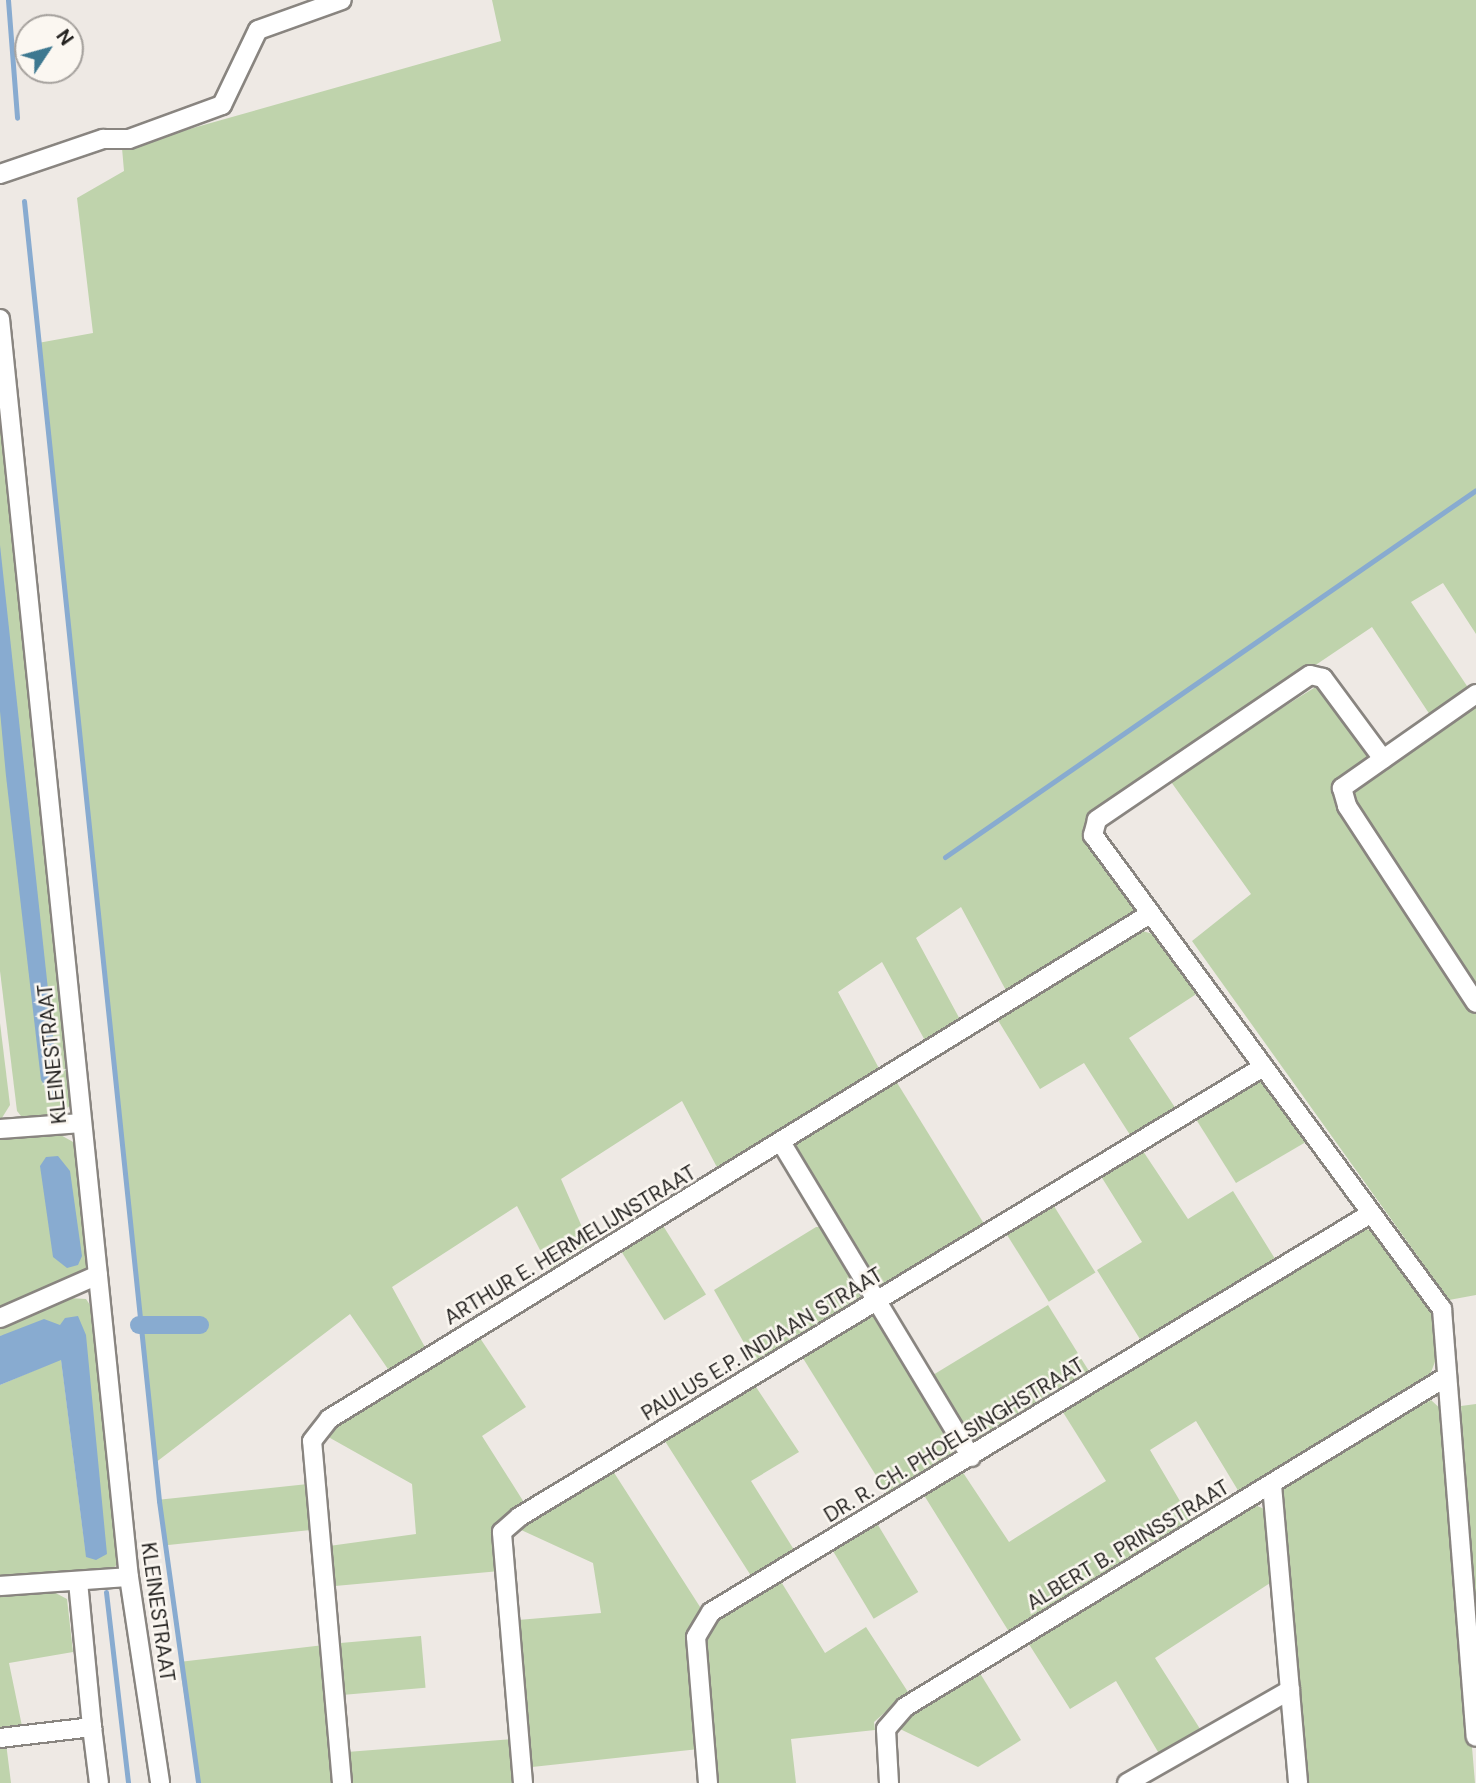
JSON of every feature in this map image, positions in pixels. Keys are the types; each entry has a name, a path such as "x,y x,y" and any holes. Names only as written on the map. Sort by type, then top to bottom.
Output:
{"street":[{"path":"0,174 103,139 129,139 222,105 258,30 342,0"},
{"name":"KLEINESTRAAT","path":"0,319 129,1577 160,1783"},
{"path":"1383,759 1323,678 1310,675 1097,820 1093,835 1442,1310 1476,1737"},
{"path":"1476,694 1342,788 1347,806 1476,1003"},
{"name":"ARTHUR E. HERMELIJNSTRAAT","path":"342,1783 312,1441 329,1419 1150,914"},
{"name":"PAULUS E.P. INDIAAN STRAAT","path":"523,1783 502,1532 519,1517 1263,1066"},
{"path":"0,1129 82,1124"},
{"path":"781,1142 971,1457"},
{"name":"DR. R. CH. PHOELSINGHSTRAAT","path":"708,1783 696,1637 711,1612 1370,1214"},
{"path":"0,1318 98,1275"},
{"name":"ALBERT B. PRINSSTRAAT","path":"889,1783 886,1729 905,1707 1446,1377"},
{"path":"1272,1485 1298,1783"},
{"path":"0,1586 129,1577"},
{"path":"78,1582 99,1783"},
{"path":"1127,1783 1290,1690"},
{"path":"0,1738 92,1727"}],"green space":[{"path":"492,0 1476,0 1476,634 1443,583 1411,602 1471,692 1432,718 1372,627 1086,820 1089,840 1137,916 1009,996 961,907 916,938 963,1025 928,1046 882,962 838,992 882,1074 720,1173 682,1101 561,1179 589,1243 550,1269 517,1206 392,1287 426,1349 390,1372 350,1314 155,1463 38,343 93,333 77,198 124,171 122,148 501,41"},
{"path":"0,331 74,1101 61,1115 47,1118 21,1116 17,1111 0,971"},
{"path":"1317,686 1327,690 1374,756 1336,783 1346,820 1476,1014 1476,1295 1449,1300 1192,941 1251,894 1169,779"},
{"path":"1476,703 1476,993 1352,804 1350,791"},
{"path":"1139,930 1160,936 1201,991 1129,1038 1176,1109 1132,1138 1084,1063 1040,1089 996,1017"},
{"path":"0,1023 10,1105 0,1121"},
{"path":"1254,1079 1265,1080 1311,1139 1236,1183 1194,1116"},
{"path":"896,1081 986,1227 879,1287 798,1156 796,1145 800,1137"},
{"path":"57,1133 75,1143 79,1152 89,1265 86,1273 0,1313 0,1139"},
{"path":"1141,1148 1188,1219 1233,1191 1277,1262 1143,1344 1097,1270 1142,1242 1099,1173"},
{"path":"1052,1203 1095,1273 1049,1302 1005,1232"},
{"path":"662,1224 706,1294 664,1320 620,1250"},
{"path":"1359,1226 1376,1233 1426,1297 1433,1314 1438,1354 1428,1380 1242,1497 1196,1421 1150,1450 1194,1525 1011,1635 922,1492 960,1468 1009,1542 1106,1481 1061,1409"},
{"path":"816,1227 825,1227 861,1284 862,1294 858,1302 756,1364 714,1290"},
{"path":"69,1298 86,1299 96,1314 119,1563 108,1572 0,1582 0,1385 61,1359 86,1556 60,1325 0,1336 0,1328"},
{"path":"1048,1305 1092,1376 977,1443 969,1442 928,1378"},
{"path":"867,1314 877,1315 954,1439 954,1450 946,1467 890,1498 801,1355"},
{"path":"478,1335 526,1407 482,1436 525,1504 503,1518 497,1534 500,1571 335,1586 329,1546 416,1534 412,1484 323,1434 334,1422"},
{"path":"754,1384 799,1452 751,1481 796,1553 753,1579 663,1438"},
{"path":"1431,1400 1444,1412 1475,1783 1303,1783 1280,1487"},
{"path":"1476,1404 1476,1619 1473,1619 1461,1406"},
{"path":"613,1471 702,1610 689,1631 699,1749 532,1767 518,1620 601,1613 593,1563 519,1529 526,1518"},
{"path":"308,1484 313,1530 164,1545 159,1500"},
{"path":"1255,1505 1269,1511 1273,1581 1155,1658 1202,1732 1161,1757 1116,1681 1070,1709 1027,1641"},
{"path":"875,1520 918,1592 874,1619 830,1547"},
{"path":"780,1580 825,1653 866,1627 908,1692 874,1722 875,1730 791,1739 796,1783 713,1783 703,1633 710,1622"},
{"path":"48,1589 67,1599 73,1652 9,1663 23,1731 0,1733 0,1594"},
{"path":"421,1636 426,1688 345,1695 340,1643"},
{"path":"324,1645 336,1783 198,1783 179,1662"},
{"path":"978,1670 1021,1740 978,1767 896,1727 901,1717"},
{"path":"514,1739 517,1783 350,1783 347,1752"},
{"path":"6,1743 11,1783 0,1783 0,1744"}],"water":[{"path":"0,545 58,1082 55,1089 47,1089 41,1080 6,776 0,711"},
{"path":"58,1156 70,1171 82,1256 78,1265 67,1268 53,1257 40,1166 46,1157"},
{"path":"78,1316 86,1335 107,1554 96,1560 86,1557 61,1360 0,1385 0,1336 44,1319 60,1325 65,1318"}],"waterway":[{"path":"8,0 17,118"},
{"path":"24,201 159,1501 198,1783"},
{"path":"945,857 1476,490"},
{"path":"51,1082 53,1099"},
{"path":"139,1325 200,1325"},
{"path":"106,1592 128,1783"}]}
